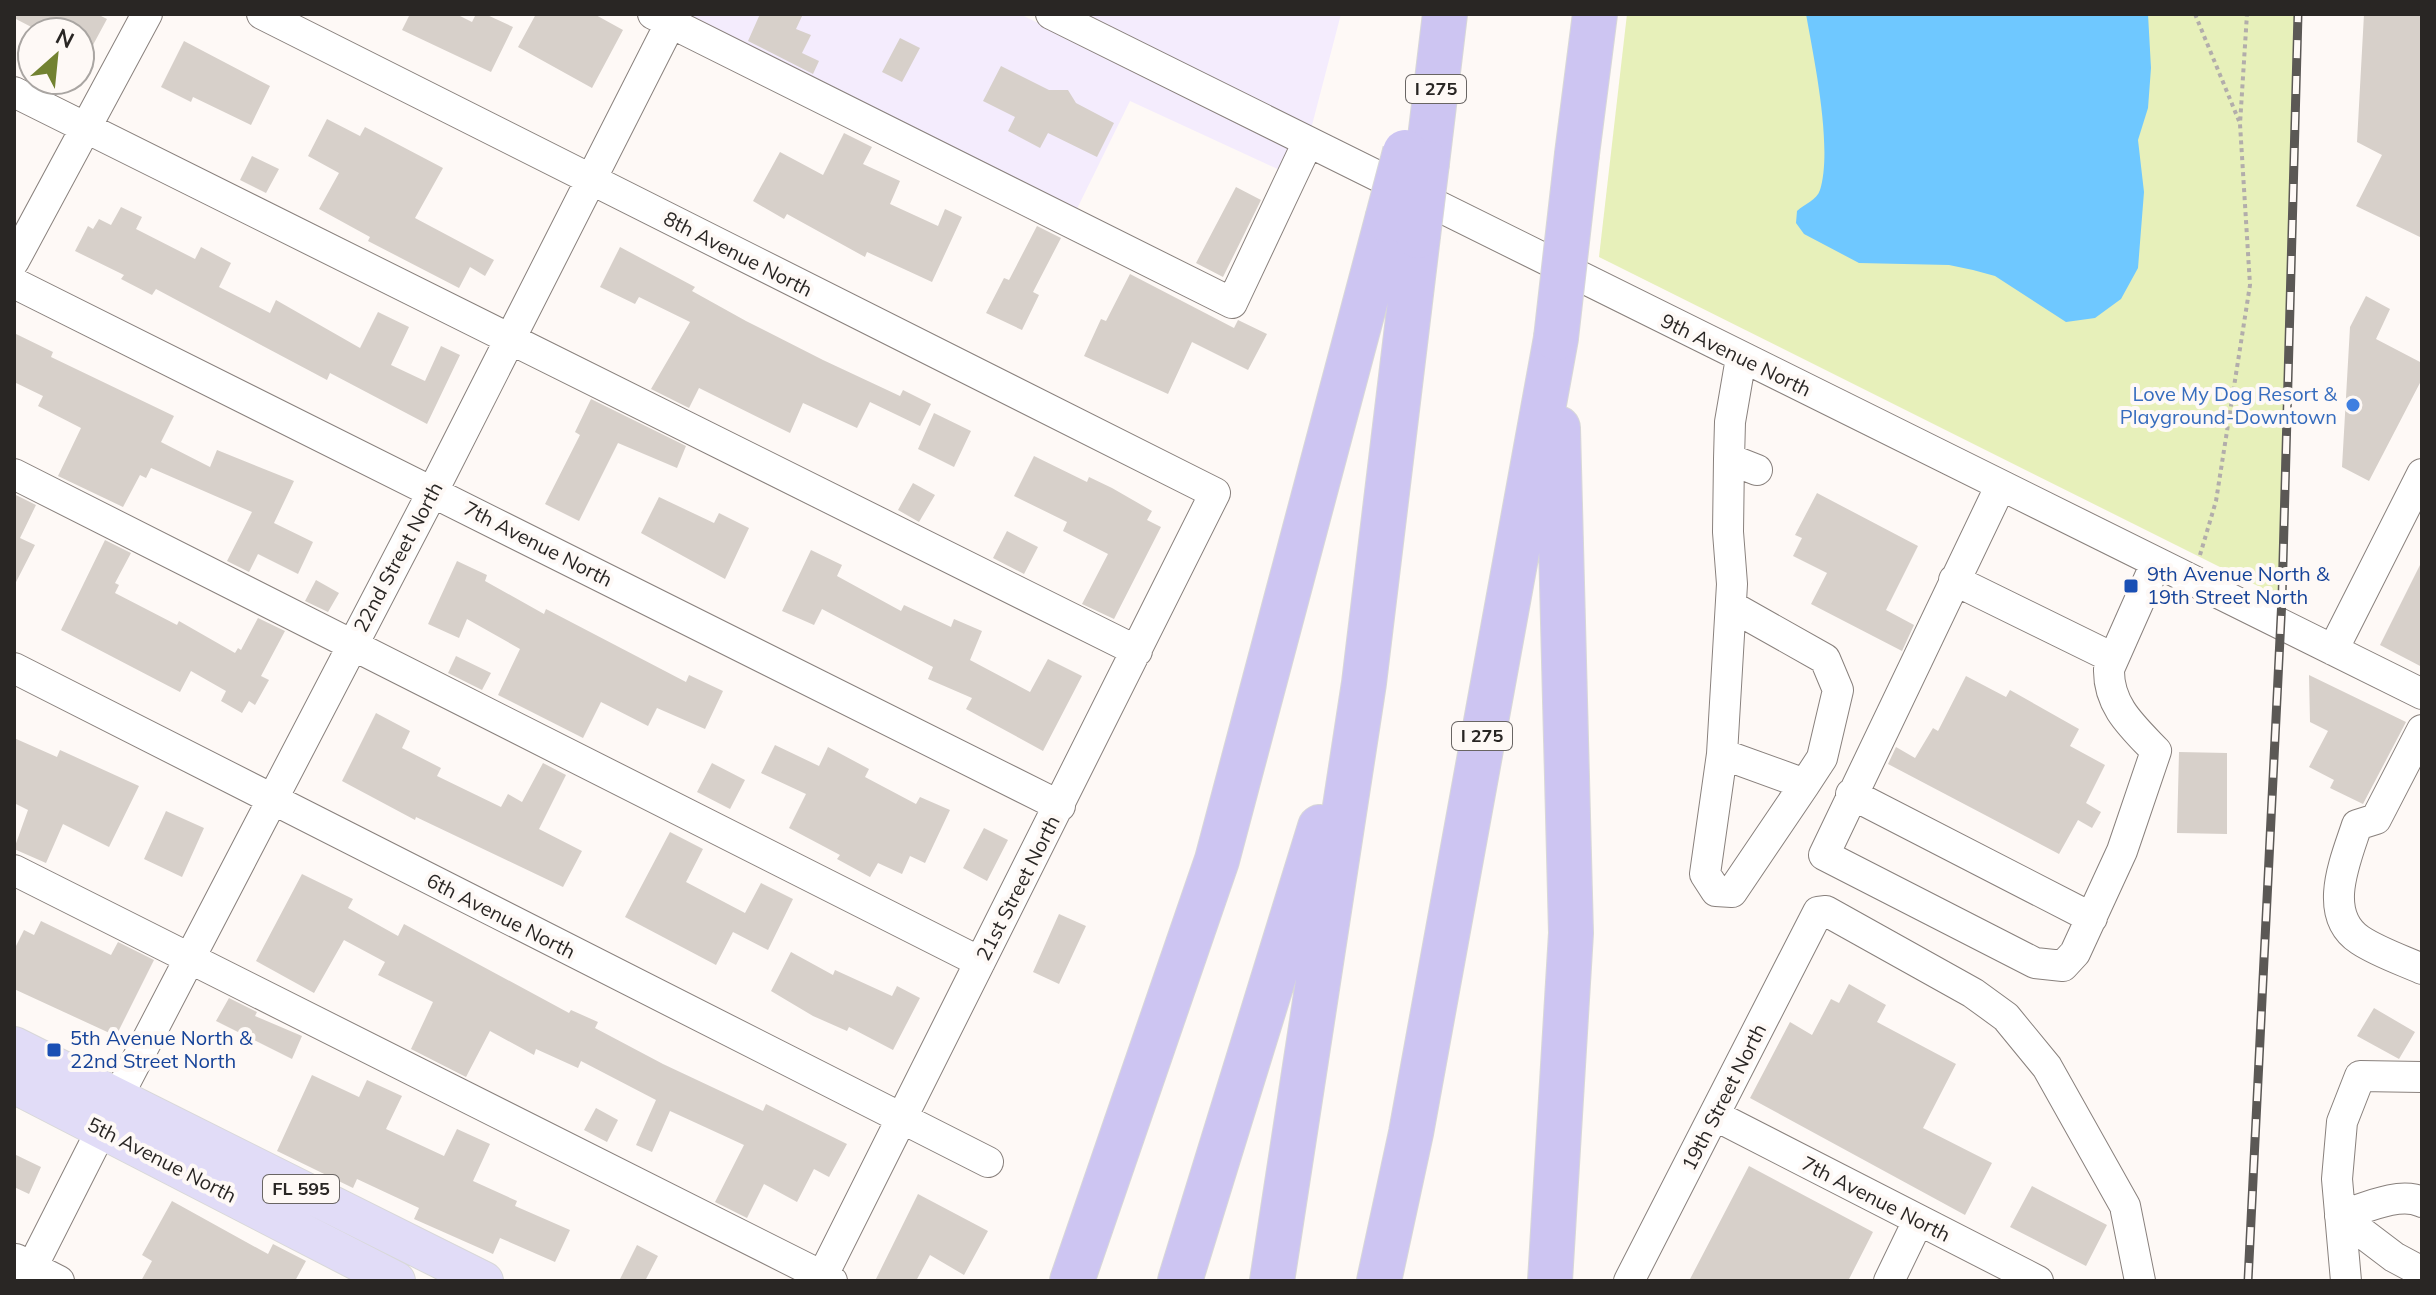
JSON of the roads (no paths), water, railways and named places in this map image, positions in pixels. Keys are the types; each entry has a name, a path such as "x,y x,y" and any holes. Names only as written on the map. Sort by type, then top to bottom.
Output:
{"highway":[{"name":"I 275","path":"1180,1281 1364,683 1402,228 1443,14"},
{"name":"I 275","path":"1379,1281 1411,1133 1556,338 1595,14"},
{"path":"1072,1281 1217,860 1402,228"},
{"path":"1550,1281 1571,933 1556,338"},
{"path":"1272,1281 1364,683"},
{"path":"1404,1281 1411,1133"}],"main road":[{"name":"5th Avenue North","path":"14,1046 110,1113 396,1281"},
{"name":"5th Avenue North","path":"14,1084 110,1113 484,1281"}],"street":[{"path":"14,261 147,14"},
{"name":"8th Avenue North","path":"262,14 1215,493"},
{"name":"9th Avenue North","path":"1051,14 2422,694"},
{"path":"666,17 1232,303 1308,142"},
{"name":"22nd Street North","path":"24,1269 110,1113 433,491 590,179 666,17"},
{"path":"14,92 1137,651"},
{"name":"7th Avenue North","path":"14,283 1060,806"},
{"path":"1731,606 1825,659 1838,690 1822,758 1732,892 1716,891 1705,874 1722,754 1731,606 1730,422 1741,358"},
{"path":"1729,459 1757,470"},
{"path":"14,474 351,647 980,962"},
{"path":"2333,650 2422,474"},
{"path":"2000,487 1824,855 2035,963 2063,966 2075,953 2122,851 2156,751 2120,714 2108,684 2113,658 2156,563"},
{"name":"21st Street North","path":"825,1279 900,1117 1060,806 1215,493"},
{"path":"1954,580 2113,658"},
{"name":"6th Avenue North","path":"14,668 988,1162"},
{"path":"2422,730 2376,819 2357,825 2339,878 2340,912 2357,939 2422,969"},
{"path":"1722,754 1805,784"},
{"path":"1851,794 2092,918"},
{"path":"14,870 825,1279"},
{"name":"19th Street North","path":"1629,1281 1818,912 1826,911 1973,993 2006,1017 2047,1067 2125,1206 2140,1281"},
{"path":"2346,1281 2337,1179 2342,1122 2360,1076 2422,1077"},
{"name":"7th Avenue North","path":"1714,1115 1918,1221 2000,1273 2038,1281"},
{"path":"2340,1216 2392,1201 2413,1198 2422,1202"},
{"path":"2340,1216 2394,1257 2422,1272"},
{"path":"1889,1281 1918,1221"},
{"path":"24,1269 59,1281"}],"water":[{"path":"1806,14 2148,14 2151,68 2148,108 2138,140 2144,192 2138,268 2121,299 2095,318 2066,322 1995,276 1949,265 1859,263 1804,234 1796,223 1797,211 1820,190 1824,151 1821,103"}],"railway":[{"path":"2248,1281 2282,598 2298,14"}],"place":[{"name":"Love My Dog Resort & Playground-Downtown","path":"2353,405"},
{"name":"9th Avenue North & 19th Street North","path":"2131,586"},
{"name":"5th Avenue North & 22nd Street North","path":"54,1050"}]}
